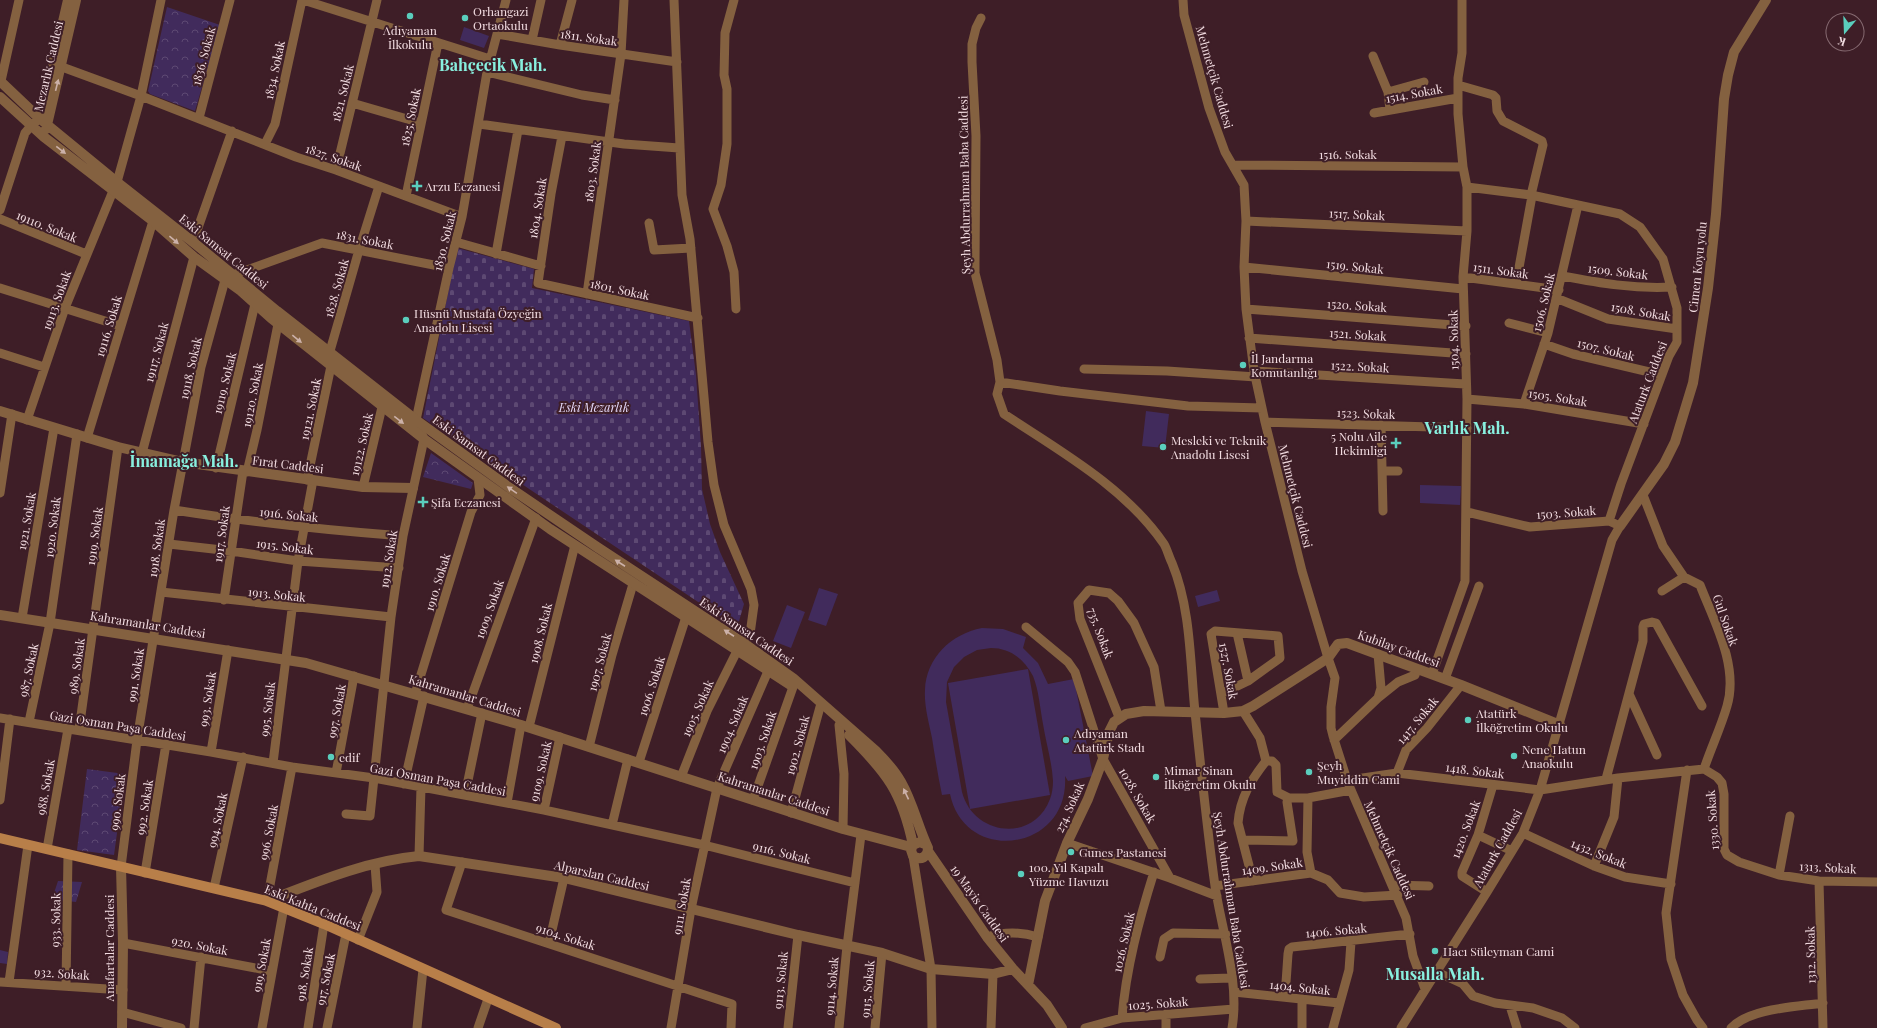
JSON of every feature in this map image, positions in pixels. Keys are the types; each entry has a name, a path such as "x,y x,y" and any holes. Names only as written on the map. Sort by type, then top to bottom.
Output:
{"main road":[{"name":"Eski Kahta Caddesi","path":"0,838 267,901 324,924 488,999 556,1028"}],"street":[{"path":"0,81 19,0"},
{"name":"Mezarlık Caddesi","path":"31,126 39,118 44,104 68,0"},
{"name":"Mezarlık Caddesi","path":"44,136 62,67 76,0"},
{"name":"19113. Sokak","path":"27,420 65,308 115,186 141,96 161,0"},
{"name":"1836. Sokak","path":"199,118 230,0"},
{"path":"302,0 490,59"},
{"name":"1834. Sokak","path":"265,144 275,124 302,0"},
{"name":"1821. Sokak","path":"336,170 378,0"},
{"name":"1830. Sokak","path":"416,420 449,268 462,217 487,72 506,0"},
{"path":"532,40 541,0"},
{"path":"560,45 572,0"},
{"name":"1803. Sokak","path":"587,294 621,54 624,0"},
{"name":"1905. Sokak","path":"674,0 682,195 691,248 708,442 714,485 724,526 751,589 754,605 750,634 741,647 708,712 681,777"},
{"path":"734,0 725,34 724,75 727,89 727,144 721,185 714,209 734,272 736,309"},
{"name":"Mehmetçik Caddesi","path":"1183,0 1184,15 1209,108 1225,152 1244,185 1246,221 1244,267 1249,338 1265,422 1302,571 1328,658 1336,678 1331,721 1334,740 1349,787 1398,895 1406,918 1417,971 1425,989"},
{"name":"1504. Sokak","path":"1432,674 1465,581 1467,512 1467,399 1465,384 1466,326 1463,277 1467,187 1463,167 1458,98 1462,54 1462,0"},
{"name":"Cimen Koyu yolu","path":"1620,526 1664,464 1675,442 1694,383 1708,288 1716,214 1724,99 1727,81 1734,52 1766,0"},
{"name":"Şeyh Abdurrahman Baba Caddesi","path":"980,18 976,28 972,56 976,128 975,268 997,360 1000,382 998,394 1004,414 1077,462 1134,508 1164,545 1177,576 1184,606 1215,886 1226,934 1234,992 1232,1028"},
{"name":"1811. Sokak","path":"497,34 677,62"},
{"name":"1825. Sokak","path":"406,196 438,42"},
{"path":"1373,56 1388,92 1390,110"},
{"name":"1827. Sokak","path":"62,67 462,217"},
{"path":"487,72 582,95 615,100"},
{"name":"Eski Samsat Caddesi","path":"0,81 194,257 229,277 277,311 416,420 510,488 741,647 820,707 871,757 893,786 903,807 912,849"},
{"path":"1388,92 1424,82"},
{"path":"1458,85 1493,95 1496,98 1497,111 1503,121 1542,141 1543,146 1531,196 1516,284"},
{"name":"1514. Sokak","path":"1374,113 1458,98"},
{"name":"Eski Samsat Caddesi","path":"1,101 44,136 193,242 255,304 278,324 424,439 478,478 633,584 686,617 793,678 876,751 900,781 909,798 927,847"},
{"path":"352,103 421,124"},
{"path":"479,124 624,144 679,148"},
{"path":"0,210 25,133 31,126"},
{"path":"496,254 518,130"},
{"path":"193,242 232,131"},
{"name":"1804. Sokak","path":"538,283 551,194 562,136"},
{"name":"1516. Sokak","path":"1233,165 1463,167"},
{"name":"1828. Sokak","path":"330,352 379,186"},
{"name":"Ataturk Caddesi","path":"1467,187 1531,196 1620,214 1640,227 1663,259 1666,275 1672,287 1677,308 1676,342 1669,356 1625,472 1609,521"},
{"name":"1506. Sokak","path":"1524,404 1548,333 1578,205"},
{"name":"19110. Sokak","path":"0,219 86,254"},
{"name":"19116. Sokak","path":"87,438 153,221"},
{"name":"1517. Sokak","path":"1246,221 1466,231"},
{"path":"649,223 654,250 691,248"},
{"path":"456,242 540,266"},
{"name":"1831. Sokak","path":"229,277 322,243 449,268"},
{"name":"19117. Sokak","path":"142,453 194,257"},
{"name":"1519. Sokak","path":"1244,267 1463,289"},
{"name":"1509. Sokak","path":"1562,276 1620,286 1644,288 1672,287"},
{"name":"19118. Sokak","path":"183,462 201,367 229,277"},
{"name":"1511. Sokak","path":"1463,277 1516,284 1558,294"},
{"name":"1801. Sokak","path":"538,283 698,318"},
{"path":"0,288 121,326"},
{"name":"1508. Sokak","path":"1558,294 1608,319 1677,329"},
{"name":"19119. Sokak","path":"216,468 255,304"},
{"name":"1520. Sokak","path":"1246,308 1466,326"},
{"path":"1509,323 1548,333"},
{"name":"19120. Sokak","path":"245,471 257,430 278,324"},
{"name":"1521. Sokak","path":"1249,338 1466,354"},
{"name":"1507. Sokak","path":"1544,344 1573,354 1662,375"},
{"path":"0,353 44,367"},
{"name":"19121. Sokak","path":"298,561 310,480 331,366"},
{"name":"1522. Sokak","path":"1084,369 1255,374 1465,384"},
{"path":"1000,382 1060,391 1188,406 1262,408"},
{"name":"1505. Sokak","path":"1467,399 1524,404 1644,424"},
{"name":"19122. Sokak","path":"363,487 382,407"},
{"name":"Fırat Caddesi","path":"0,411 118,447 183,462 216,468 363,487 413,488"},
{"path":"0,493 12,414"},
{"path":"416,420 424,439"},
{"name":"1523. Sokak","path":"1265,422 1467,428"},
{"path":"1381,425 1383,511"},
{"name":"1921. Sokak","path":"22,618 54,428"},
{"name":"1920. Sokak","path":"50,623 77,434"},
{"name":"1912. Sokak","path":"346,814 370,816 391,617 403,536 424,439"},
{"name":"1919. Sokak","path":"93,628 118,447"},
{"name":"1918. Sokak","path":"154,638 183,462"},
{"name":"1917. Sokak","path":"224,600 235,520 245,471"},
{"path":"1382,471 1398,471"},
{"name":"1910. Sokak","path":"404,784 420,695 471,512 480,495 478,478"},
{"name":"Gul Sokak","path":"1642,495 1663,546 1684,578 1700,585 1720,637 1729,670 1730,688 1728,705 1704,769"},
{"name":"1916. Sokak","path":"174,510 235,520 304,528 403,536"},
{"name":"1503. Sokak","path":"1467,512 1530,527 1609,521 1620,526"},
{"name":"1909. Sokak","path":"467,709 536,518"},
{"name":"Ataturk Caddesi","path":"1401,1028 1487,892 1522,833 1540,790 1560,726 1610,547 1614,535 1620,526"},
{"name":"1915. Sokak","path":"169,544 231,550 298,561 399,568"},
{"name":"1908. Sokak","path":"507,803 525,726 575,545"},
{"name":"995. Sokak","path":"273,763 298,561"},
{"path":"1662,591 1684,578"},
{"name":"1907. Sokak","path":"589,747 612,655 633,584"},
{"path":"1445,679 1479,586"},
{"name":"735. Sokak","path":"1119,717 1080,619 1078,603 1089,590 1109,593 1118,601 1134,623 1154,667 1161,710"},
{"name":"1913. Sokak","path":"161,592 293,608 391,617"},
{"name":"Kahramanlar Caddesi","path":"0,615 285,658 383,684 525,726 861,835 912,849"},
{"name":"1906. Sokak","path":"639,762 686,617"},
{"path":"1606,780 1643,641 1643,627 1648,622 1656,623 1702,706"},
{"name":"987. Sokak","path":"29,722 50,623"},
{"name":"1028. Sokak","path":"1026,627 1068,662 1075,672 1103,758 1170,878"},
{"name":"989. Sokak","path":"79,730 93,628"},
{"name":"1527. Sokak","path":"1224,713 1210,634 1215,631 1237,633"},
{"path":"1221,694 1248,681 1280,658 1278,636 1237,633 1248,681"},
{"name":"991. Sokak","path":"137,740 154,638"},
{"name":"Kubilay Caddesi","path":"1195,713 1224,713 1243,710 1253,706 1328,658 1338,644 1346,643 1461,685 1560,726"},
{"name":"993. Sokak","path":"211,752 228,650"},
{"path":"1378,654 1381,688 1378,698"},
{"path":"1334,740 1378,698 1398,682 1414,675 1417,668"},
{"name":"1904. Sokak","path":"717,788 769,669"},
{"name":"997. Sokak","path":"336,773 354,676"},
{"name":"1417. Sokak","path":"1397,773 1406,750 1427,728 1461,685"},
{"name":"1903. Sokak","path":"753,800 793,687"},
{"path":"1629,694 1657,755"},
{"name":"1902. Sokak","path":"791,812 820,707"},
{"path":"1119,717 1129,713 1161,710 1195,713"},
{"path":"1243,710 1260,738 1266,761"},
{"path":"465,795 482,713"},
{"name":"274. Sokak","path":"1028,985 1045,900 1067,843 1088,799 1103,758 1111,728 1119,717"},
{"name":"Gazi Osman Paşa Caddesi","path":"0,718 166,744 292,767 374,778 544,810 704,845"},
{"path":"0,800 10,719"},
{"path":"839,725 844,774 843,829"},
{"name":"988. Sokak","path":"47,849 68,729"},
{"name":"9109. Sokak","path":"544,810 560,737"},
{"name":"990. Sokak","path":"121,867 137,740"},
{"name":"992. Sokak","path":"146,873 166,744"},
{"name":"994. Sokak","path":"214,888 243,757"},
{"path":"612,825 628,759"},
{"path":"1243,840 1293,841 1288,802 1289,798 1277,792 1276,765 1272,761 1266,761"},
{"path":"1253,881 1238,823 1239,814 1250,781 1266,761"},
{"name":"996. Sokak","path":"267,901 292,767"},
{"name":"1418. Sokak","path":"1289,798 1308,798 1349,787 1356,779 1397,773 1540,790 1618,778 1704,769"},
{"name":"1330. Sokak","path":"1704,769 1717,776 1722,783 1724,794 1724,849 1727,855 1739,862 1778,875"},
{"path":"1687,770 1666,913 1671,959 1683,995 1696,1020 1703,1028"},
{"path":"1594,866 1614,817 1618,778"},
{"name":"1420. Sokak","path":"1487,892 1462,876 1463,869 1478,835 1493,785"},
{"path":"419,856 421,787"},
{"name":"9111. Sokak","path":"671,1028 680,985 691,909 717,788"},
{"path":"1308,798 1307,852 1311,873"},
{"path":"1778,875 1790,816"},
{"name":"1432. Sokak","path":"1522,833 1594,866 1625,877 1671,884"},
{"name":"9114. Sokak","path":"839,1028 847,946 861,835"},
{"path":"1478,835 1512,851"},
{"path":"920,842 927,847 924,858 918,859 912,849 920,842"},
{"path":"1067,843 1154,872 1217,896"},
{"path":"4,982 28,845"},
{"name":"9116. Sokak","path":"704,845 855,883"},
{"name":"19 Mayis Caddesi","path":"927,847 987,937 1013,969 1047,1005 1056,1024 1062,1028"},
{"path":"912,849 932,969 932,1028"},
{"name":"933. Sokak","path":"66,985 68,854"},
{"name":"Alparslan Caddesi","path":"267,901 352,870 399,858 419,856 564,878 798,935 882,953 932,969"},
{"name":"9104. Sokak","path":"462,862 446,910 680,985 732,1004 731,1028"},
{"path":"358,940 376,892 375,865"},
{"name":"Anafartalar Caddesi","path":"121,867 124,942 122,1028"},
{"name":"1026. Sokak","path":"1122,1018 1125,986 1145,900 1154,872"},
{"name":"1409. Sokak","path":"1215,886 1311,873 1328,880 1340,893 1364,897 1398,895"},
{"name":"1313. Sokak","path":"1778,875 1819,881 1877,882"},
{"path":"549,943 564,878"},
{"name":"1312. Sokak","path":"1819,881 1823,1028"},
{"path":"1393,885 1429,886"},
{"name":"919. Sokak","path":"262,1028 271,971 284,907"},
{"name":"918. Sokak","path":"308,1028 324,924"},
{"path":"1160,956 1164,939 1173,933 1226,934"},
{"name":"917. Sokak","path":"327,1028 346,934"},
{"path":"987,937 997,934 1027,934 1038,937"},
{"name":"1406. Sokak","path":"1285,997 1289,949 1298,945 1351,942 1410,934"},
{"name":"9113. Sokak","path":"788,1028 798,935"},
{"name":"920. Sokak","path":"124,942 271,971"},
{"path":"1333,1028 1349,970 1351,942"},
{"name":"9115. Sokak","path":"875,1028 882,953"},
{"path":"194,1028 200,957"},
{"path":"417,1028 423,969"},
{"path":"932,969 993,974 1013,969"},
{"path":"1436,972 1463,984 1472,996 1510,1006 1533,1008 1562,1018 1575,1028"},
{"path":"991,1028 993,974"},
{"path":"1200,979 1231,978"},
{"name":"932. Sokak","path":"4,982 123,990"},
{"name":"1404. Sokak","path":"1234,992 1339,1003"},
{"path":"478,1028 488,999"},
{"path":"1302,999 1302,1028"},
{"path":"1731,1028 1749,1017 1768,1011 1823,1003"},
{"path":"1510,1006 1517,1028"},
{"name":"1025. Sokak","path":"1085,1028 1122,1018 1234,1009"},
{"path":"122,1012 181,1028"},
{"path":"1166,1014 1166,1028"}],"green space":[{"path":"167,7 220,25 195,111 150,94 148,91"},
{"path":"464,27 489,36 484,48 460,40"},
{"name":"Eski Mezarlık","path":"457,248 534,269 532,288 689,321 696,375 701,446 702,489 710,524 720,552 744,604 737,628 423,418"},
{"path":"1146,411 1169,414 1165,448 1142,446"},
{"path":"431,453 473,483 471,489 423,477"},
{"path":"1420,485 1461,486 1460,505 1420,503"},
{"path":"819,588 838,594 826,626 808,620"},
{"path":"1217,590 1220,601 1198,607 1195,596"},
{"path":"787,605 805,612 791,648 773,641"},
{"name":"Adıyaman Atatürk Stadı","path":"982,628 1003,629 1026,637 1023,648 1038,663 1048,684 1074,679 1093,776 1068,781 1065,776 1062,801 1051,821 1035,834 1015,840 994,840 975,832 959,817 950,794 942,795 926,708 926,678 935,658 942,649 960,636","holes":["991,648 1010,652 1016,656 1025,664 1033,676 1038,694 1052,774 1053,783 1050,799 1042,813 1031,823 1018,828 1004,828 990,825 978,818 968,806 962,792 946,702 947,682 954,667 964,657 977,650"]},
{"path":"1028,669 1050,795 970,809 948,683"},
{"path":"87,769 125,774 114,855 77,850"},
{"path":"58,881 82,882 76,902 52,899"},
{"path":"0,950 8,952 7,964 0,963"}],"place":[{"name":"Adıyaman İlkokulu","path":"410,16"},
{"name":"Orhangazi Ortaokulu","path":"465,18"},
{"name":"Arzu Eczanesi","path":"417,186"},
{"name":"Hüsnü Mustafa Özyeğin Anadolu Lisesi","path":"406,320"},
{"name":"İl Jandarma Komutanlığı","path":"1243,365"},
{"name":"5 Nolu Aile Hekimligi","path":"1396,443"},
{"name":"Mesleki ve Teknik Anadolu Lisesi","path":"1163,447"},
{"name":"Şifa Eczanesi","path":"423,502"},
{"name":"Atatürk İlköğretim Okulu","path":"1468,720"},
{"name":"Adıyaman Atatürk Stadı","path":"1066,740"},
{"name":"Nene Hatun Anaokulu","path":"1514,756"},
{"name":"edif","path":"331,757"},
{"name":"Şeyh Muyiddin Cami","path":"1309,772"},
{"name":"Mimar Sinan İlköğretim Okulu","path":"1156,777"},
{"name":"Gunes Pastanesi","path":"1071,852"},
{"name":"100. Yıl Kapalı Yüzme Havuzu","path":"1021,874"},
{"name":"Hacı Süleyman Cami","path":"1435,951"}],"district":[{"name":"Bahçecik Mah.","path":"493,64"},
{"name":"Varlık Mah.","path":"1467,427"},
{"name":"İmamağa Mah.","path":"184,460"},
{"name":"Musalla Mah.","path":"1435,973"}]}
